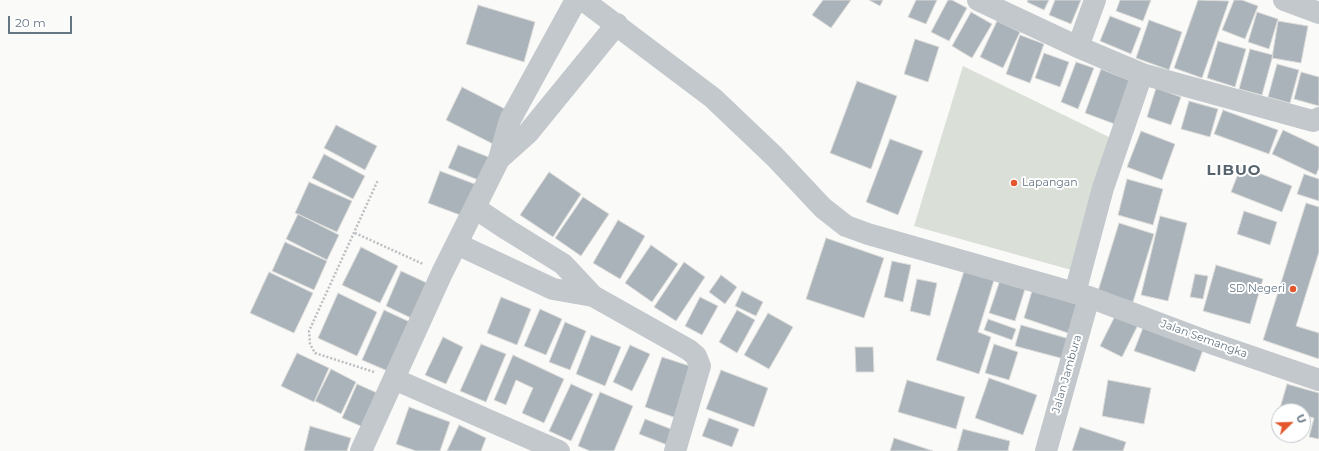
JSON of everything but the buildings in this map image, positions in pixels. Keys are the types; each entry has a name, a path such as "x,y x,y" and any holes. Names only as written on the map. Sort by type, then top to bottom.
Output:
{"street":[{"path":"360,451 442,273 499,159 510,120 576,0"},
{"path":"978,0 1078,47 1142,74 1313,121 1319,118"},
{"path":"1078,47 1096,0"},
{"path":"1284,0 1319,13"},
{"name":"Jalan Semangka","path":"593,3 617,24 713,98 775,157 823,208 846,226 868,234 1082,295 1319,380"},
{"path":"499,159 528,134 617,24"},
{"name":"Jalan Jambura","path":"1046,451 1082,295 1103,188 1142,74"},
{"path":"475,208 563,264 593,296 690,350 696,356 700,366 675,451"},
{"path":"493,261 508,230"},
{"path":"456,244 553,289 593,296"},
{"path":"394,379 559,451"}],"path":[{"path":"378,180 309,331 310,344 315,353 394,379"},
{"path":"355,232 442,273"}],"shaded area":[{"name":"Lapangan","path":"963,66 1113,139 1075,271 914,226"}],"place":[{"name":"Lapangan","path":"1014,183"},
{"name":"SD Negeri","path":"1293,289"}],"district":[{"name":"LIBUO","path":"1234,171"}]}
